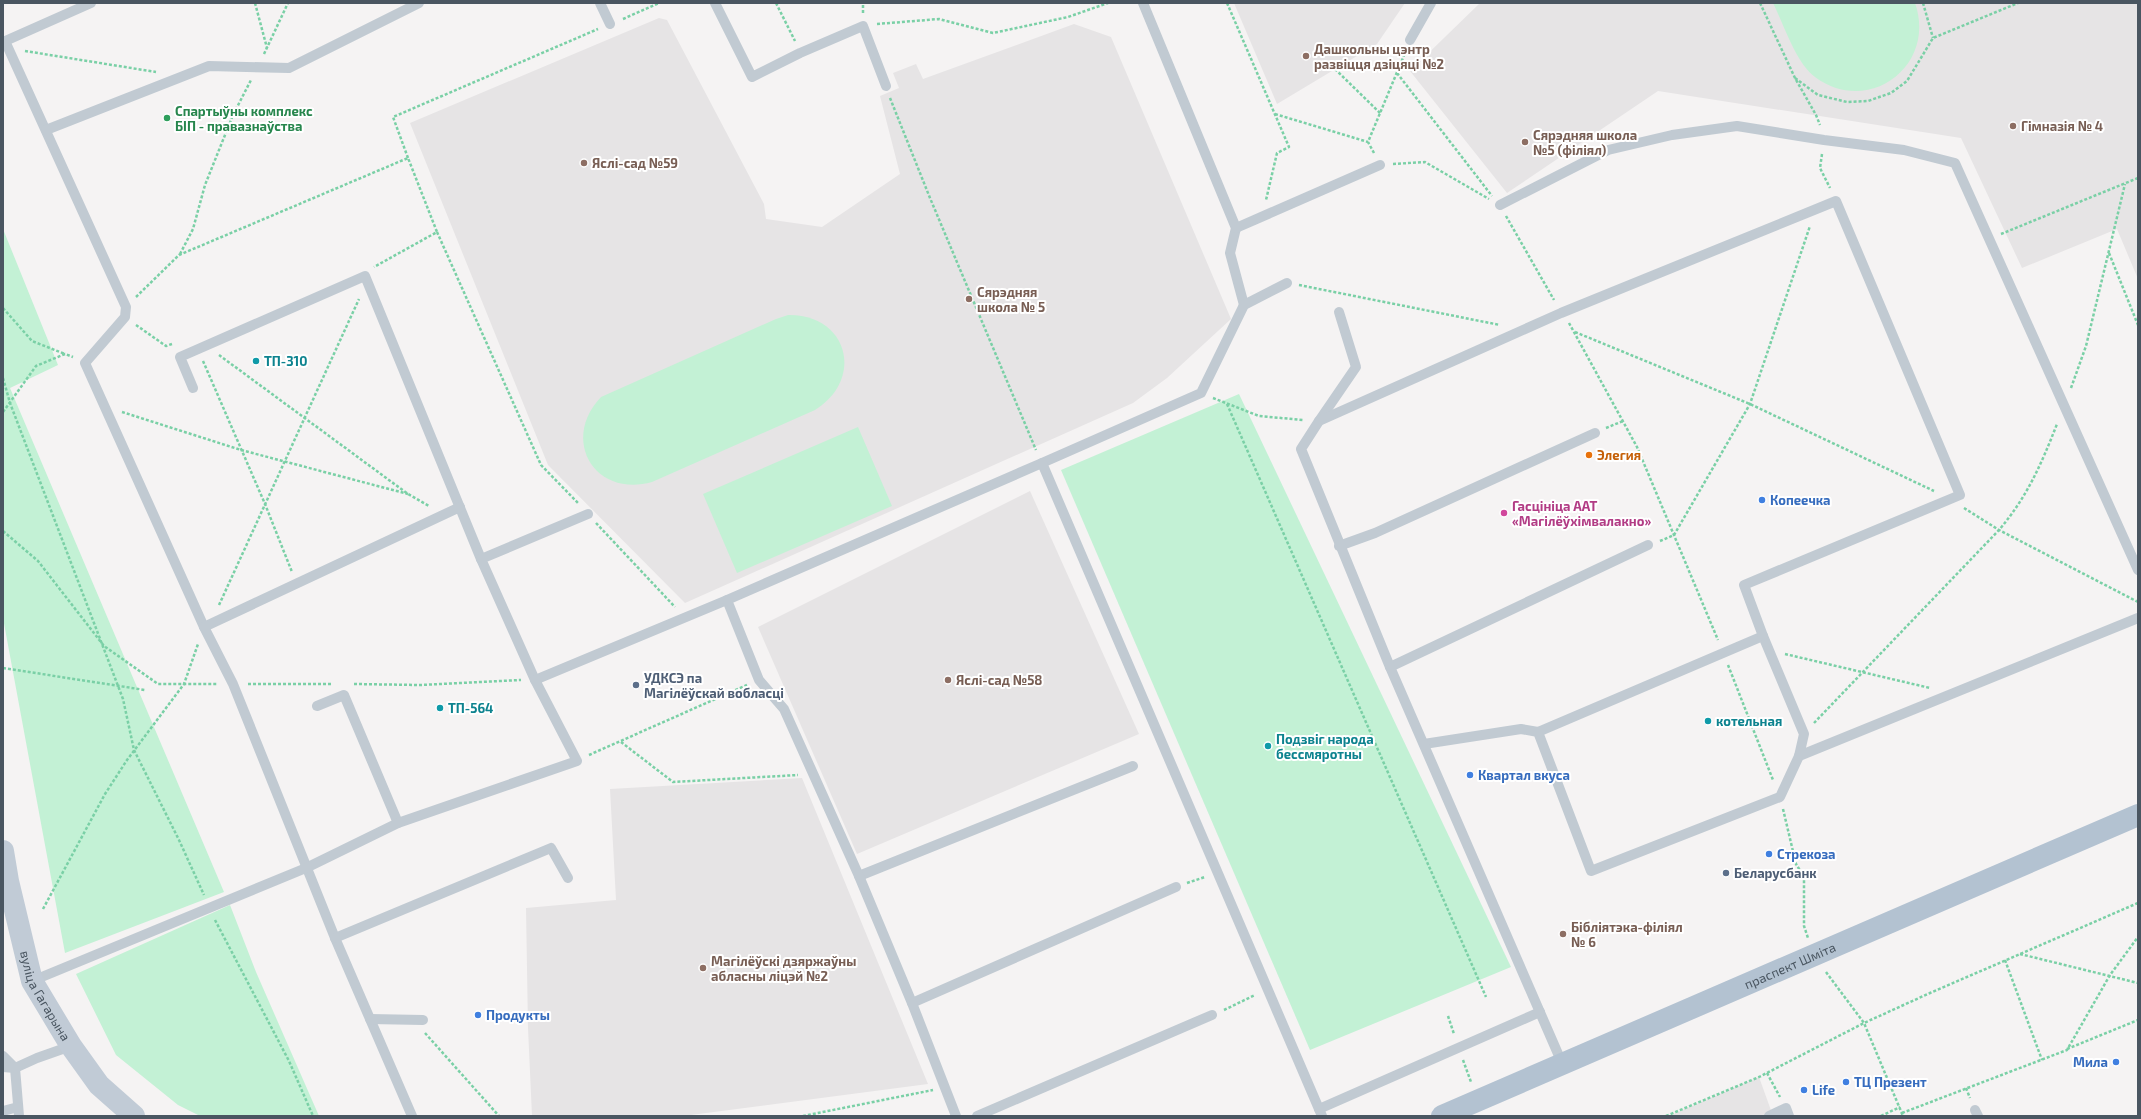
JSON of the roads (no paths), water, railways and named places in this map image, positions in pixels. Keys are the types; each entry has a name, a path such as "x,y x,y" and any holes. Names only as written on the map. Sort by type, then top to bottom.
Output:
{"main road":[{"name":"праспект Шміта","path":"1451,1114 1478,1100 1562,1063 1815,956 2138,815"},
{"name":"вуліца Гагарына","path":"3,851 8,881 32,981 71,1046 100,1085 134,1116"}],"lane":[{"path":"91,3 6,44 126,307 125,317 86,363 204,627 233,684 335,938 412,1116"},
{"path":"46,130 209,66 289,68 419,3"},
{"path":"600,3 610,24"},
{"path":"715,3 752,77 800,53 863,26 886,86"},
{"path":"1143,3 1236,228 1230,253 1244,306"},
{"path":"1410,40 1431,3"},
{"path":"1500,205 1608,150 1672,135 1737,126 1824,140 1904,150 1955,163 2138,570"},
{"path":"1236,228 1380,165"},
{"path":"1319,421 1561,313 1836,201 1960,495 1744,585 1763,636 1804,734 1799,756 1780,797 1591,871 1538,732"},
{"path":"32,981 306,868 398,824 577,761 535,680 481,559 366,272 180,357 193,388"},
{"path":"535,680 727,600 1042,464 1201,393 1244,306 1287,283"},
{"path":"1339,312 1356,367 1301,449 1339,546 1390,667 1562,1063"},
{"path":"1339,546 1375,533 1595,433"},
{"path":"1042,464 1321,1113 1459,1047 1540,1012"},
{"path":"204,627 460,507"},
{"path":"481,559 588,514"},
{"path":"1390,667 1648,545"},
{"path":"727,600 759,680 784,709 859,876 912,1002 956,1116"},
{"path":"1799,756 2138,618"},
{"path":"1424,744 1521,729 1538,732 1763,636"},
{"path":"317,706 344,696 398,824"},
{"path":"859,876 1133,766"},
{"path":"335,938 551,848 568,878"},
{"path":"912,1002 1176,887"},
{"path":"977,1116 1212,1015"},
{"path":"370,1019 418,1020"},
{"path":"3,1067 15,1068 37,1058 71,1046"},
{"path":"3,1056 15,1068 18,1112 3,1111"},
{"path":"1768,1116 1787,1112"}],"place":[{"name":"Дашкольны цэнтр развіцця дзіцяці №2","path":"1306,56"},
{"name":"Спартыўны комплекс БІП - правазнаўства","path":"167,118"},
{"name":"Гімназія № 4","path":"2013,126"},
{"name":"Сярэдняя школа №5 (філіял)","path":"1525,142"},
{"name":"Яслі-сад №59","path":"584,163"},
{"name":"Сярэдняя школа № 5","path":"969,299"},
{"name":"ТП-310","path":"256,361"},
{"name":"Элегия","path":"1589,455"},
{"name":"Копеечка","path":"1762,500"},
{"name":"Гасцініца ААТ «Магілёўхімвалакно»","path":"1504,513"},
{"name":"Яслі-сад №58","path":"948,680"},
{"name":"УДКСЭ па Магілёўскай вобласці","path":"636,685"},
{"name":"ТП-564","path":"440,708"},
{"name":"котельная","path":"1708,721"},
{"name":"Подзвіг народа бессмяротны","path":"1268,746"},
{"name":"Квартал вкуса","path":"1470,775"},
{"name":"Стрекоза","path":"1769,854"},
{"name":"Беларусбанк","path":"1726,873"},
{"name":"Бібліятэка-філіял № 6","path":"1563,934"},
{"name":"Магілёўскі дзяржаўны абласны ліцэй №2","path":"703,968"},
{"name":"Продукты","path":"478,1015"},
{"name":"Мила","path":"2116,1062"},
{"name":"ТЦ Презент","path":"1846,1082"},
{"name":"Life","path":"1804,1090"}]}
